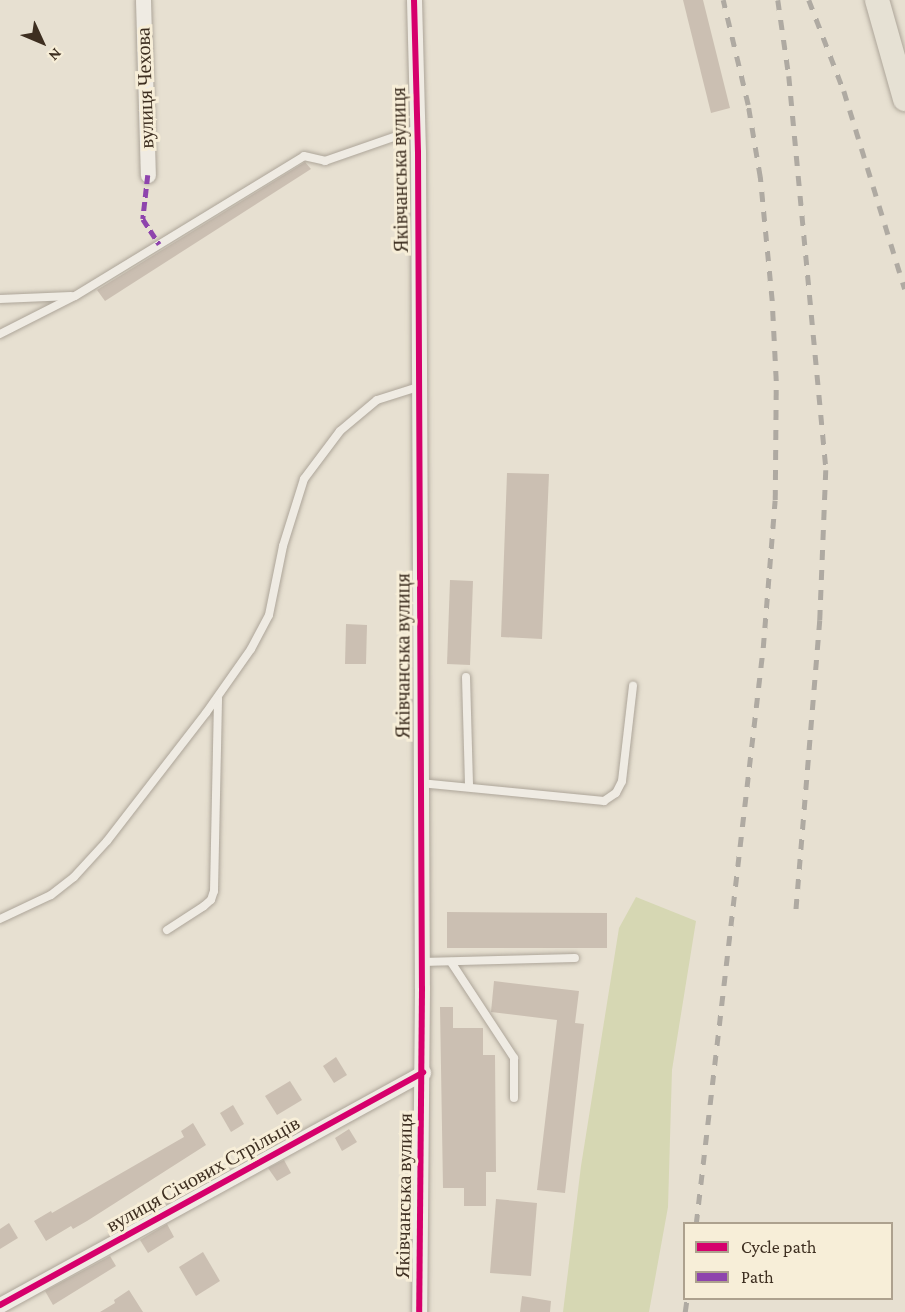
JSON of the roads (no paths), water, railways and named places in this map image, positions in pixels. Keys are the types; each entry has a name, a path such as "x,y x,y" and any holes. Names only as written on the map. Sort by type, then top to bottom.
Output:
{"main road":[{"path":"877,0 905,99"}],"street":[{"name":"вулиця Чехова","path":"143,0 148,176"},
{"name":"Яківчанська вулиця","path":"414,0 417,129 423,1072 419,1312"},
{"name":"вулиця Січових Стрільців","path":"0,1305 423,1072"}],"lane":[{"path":"0,334 75,296 304,156 325,161 417,129"},
{"path":"0,299 75,296"},
{"path":"0,919 51,895 74,877 107,841 251,649 269,615 283,546 304,479 340,431 377,400 418,387"},
{"path":"466,676 469,787"},
{"path":"420,783 604,801 616,793 622,780 633,686"},
{"path":"167,930 204,906 211,900 214,891 218,696"},
{"path":"422,962 575,958"},
{"path":"451,962 514,1058 514,1098"}],"railway":[{"path":"696,1222 763,648 775,500 776,381 772,301 760,177 748,105 723,0"},
{"path":"778,0 789,76 826,470 820,620 796,915"},
{"path":"809,0 844,91 905,289"},
{"path":"685,1312 687,1300"}]}
